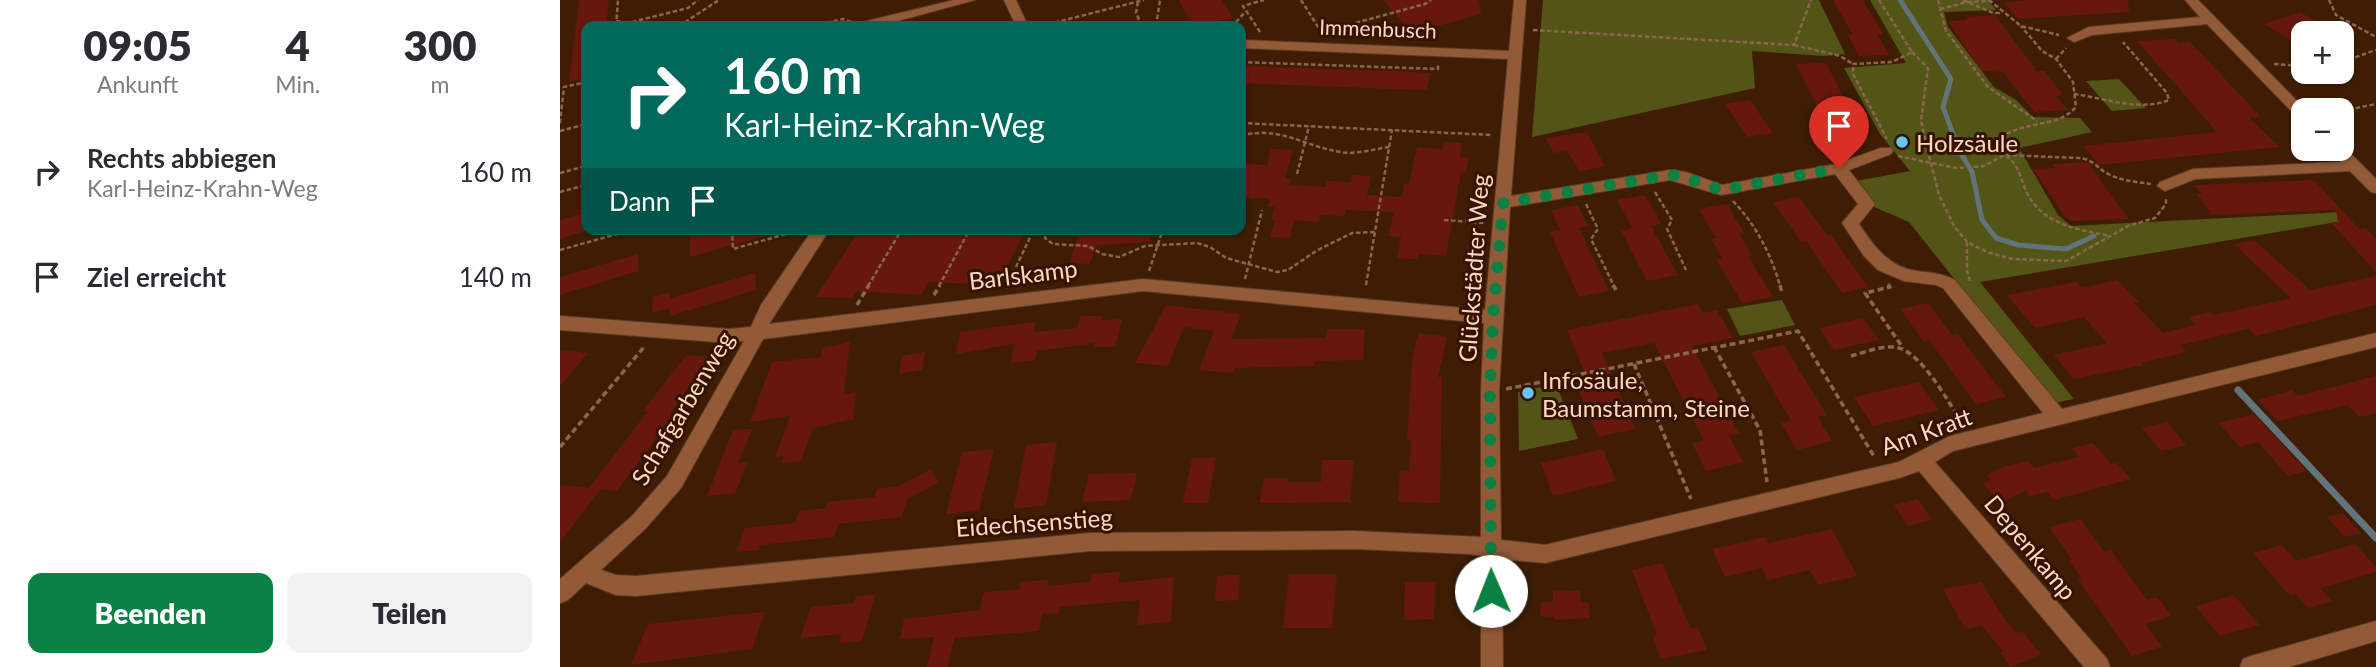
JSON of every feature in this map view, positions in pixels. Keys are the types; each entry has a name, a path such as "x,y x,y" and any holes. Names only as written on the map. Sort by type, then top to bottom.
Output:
{"street":[{"path":"884,21 969,0"},
{"path":"1010,0 1016,21"},
{"name":"Glückstädter Weg","path":"1492,667 1490,392 1493,317 1520,0"},
{"path":"2191,0 2291,103"},
{"path":"2074,38 2089,31 2210,20"},
{"name":"Immenbusch","path":"1246,44 1514,55"},
{"path":"1503,203 1647,179 1681,176 1721,190 1839,168 1886,151"},
{"path":"2350,161 2376,188"},
{"path":"2165,186 2193,174 2355,166"},
{"path":"1839,168 1867,204 1850,223 1881,267 1915,277 1941,279 1949,284 2057,417"},
{"name":"Schafgarbenweg","path":"560,593 639,522 674,482 743,362 767,310 818,235"},
{"name":"Barlskamp","path":"560,323 716,336 1134,285 1493,317"},
{"name":"Am Kratt","path":"1491,548 1545,554 1899,470 1922,461 1937,449 1950,444 2376,340"},
{"name":"Depenkamp","path":"1922,461 2099,667"},
{"name":"Eidechsenstieg","path":"584,573 617,585 636,586 1090,542 1356,540 1491,548"},
{"path":"2252,667 2376,631"}],"path":[{"path":"616,21 618,0"},
{"path":"636,21 688,8 698,0"},
{"path":"687,21 719,0"},
{"path":"1061,21 1144,0"},
{"path":"1157,21 1160,0"},
{"path":"1260,32 1243,6 1264,0"},
{"path":"1301,0 1322,33 1431,0"},
{"path":"1794,45 1811,0"},
{"path":"1853,64 1853,74 1887,136 1886,151 1907,160 1931,164 1956,168 1984,166 2004,155 2092,160 2100,170 2116,179 2165,186 2166,204 2155,218 2128,226 2066,261 2050,263 2012,259 1987,252 1967,242 1954,226 1939,195 1931,164 1921,120 1928,68 1912,52 1879,0"},
{"path":"1938,0 1945,31 1988,87 2038,122"},
{"path":"1964,0 1993,13 2003,13"},
{"path":"2329,0 2336,15 2376,37"},
{"path":"1940,9 1968,2 1990,1 2021,26 2042,51 2056,59 2073,82 2076,107 2072,113 2024,124 2007,134 2004,155"},
{"path":"1138,2 1136,13 1140,21"},
{"path":"1238,21 1246,11"},
{"path":"2021,26 2074,38"},
{"path":"2074,94 2129,103 2156,104 2169,100 2167,93 2118,36 2108,29"},
{"path":"1532,30 1794,45 1840,56 1853,64 1895,61 1912,52"},
{"path":"2354,58 2376,50"},
{"path":"1246,62 1438,69 1440,51"},
{"path":"2271,64 2291,65"},
{"path":"560,123 564,87 581,83"},
{"path":"2354,109 2376,104"},
{"path":"1246,123 1492,135"},
{"path":"560,131 581,125"},
{"path":"1297,174 1309,126"},
{"path":"1366,285 1392,130"},
{"path":"1246,134 1254,132 1283,133 1304,144 1343,153 1389,147"},
{"path":"2004,155 2018,165 2028,194 2048,218 2074,228 2113,236"},
{"path":"560,173 581,167"},
{"path":"1647,179 1672,220 1667,229 1686,270"},
{"path":"560,192 581,186"},
{"path":"1579,190 1598,229 1591,240 1616,290"},
{"path":"1721,190 1746,213 1763,241 1782,293"},
{"path":"1243,285 1262,210"},
{"path":"1444,220 1484,223"},
{"path":"1045,235 1045,238 1053,244 1088,246 1102,254 1119,257 1145,246 1197,243 1210,247 1226,258 1276,272 1288,270 1316,251 1352,233 1376,232"},
{"path":"560,250 614,235"},
{"path":"732,235 733,249 781,235"},
{"path":"852,313 898,235"},
{"path":"929,303 967,235"},
{"path":"1003,294 1031,235"},
{"path":"1147,276 1161,235"},
{"path":"1881,267 1890,287 1865,293 1903,348 1914,357 1965,427"},
{"path":"1490,392 1798,331 1875,458"},
{"path":"560,447 650,339"},
{"path":"1714,347 1760,430 1767,482"},
{"path":"1851,356 1892,347 1903,348"},
{"path":"1634,364 1691,499"}],"shaded area":[{"path":"1543,0 1819,0 1845,54 1823,56 1752,51 1755,88 1532,137"},
{"path":"1870,0 1988,0 1996,10 1944,12 1948,27 1994,87 2016,100 2033,117 2080,118 2092,132 2019,148 2058,215 2071,226 2342,212 2349,220 1980,282 2074,399 2053,403 1909,222 1874,207 1856,181 1910,171 1880,134 1844,68 1906,63"},
{"path":"2119,79 2146,108 2112,111 2086,81"},
{"path":"1782,300 1795,325 1740,336 1727,309"},
{"path":"1556,384 1578,439 1519,451 1518,392"}],"building":[{"path":"579,0 609,0 607,21 581,21 581,79 569,82"},
{"path":"1179,0 1222,0 1233,18 1218,21 1190,21"},
{"path":"1383,0 1479,0 1481,14 1412,33"},
{"path":"1833,0 1863,0 1883,34 1877,34 1889,55 1859,56 1848,35 1853,35"},
{"path":"2027,0 2128,0 2129,12 2018,19 2004,3"},
{"path":"2300,12 2315,21 2291,21 2291,40 2264,24"},
{"path":"1995,15 2037,71 2045,71 2063,95 2056,96 2068,110 2034,112 2003,72 1982,71 1948,21"},
{"path":"2175,39 2178,43 2190,42 2261,117 2249,118 2280,147 2099,165 2084,146 2217,132 2137,41"},
{"path":"1826,63 1860,130 1829,131 1796,64"},
{"path":"1246,66 1430,73 1427,90 1246,83"},
{"path":"1750,100 1773,133 1747,137 1725,104"},
{"path":"1587,132 1605,166 1580,172 1567,151 1553,153 1546,138"},
{"path":"1444,142 1462,143 1460,157 1469,157 1466,173 1461,172 1446,256 1418,254 1417,259 1397,258 1401,237 1388,236 1394,212 1346,210 1344,216 1320,215 1319,222 1294,220 1290,238 1270,237 1275,220 1271,220 1275,207 1268,207 1270,199 1246,197 1247,164 1267,165 1271,149 1293,150 1285,178 1291,179 1289,185 1326,187 1327,181 1351,182 1352,175 1371,176 1367,195 1402,197 1404,184 1409,184 1417,147 1443,149"},
{"path":"2088,162 2129,219 2071,221 2065,217 2033,169 2056,168 2053,164"},
{"path":"2314,180 2359,229 2366,228 2376,239 2376,272 2331,223 2338,222 2336,210 2213,215 2196,194 2202,194 2194,185"},
{"path":"1645,195 1661,224 1651,226 1678,275 1647,281 1621,231 1632,228 1617,200"},
{"path":"1799,197 1827,235 1831,235 1868,287 1842,293 1806,241 1801,242 1773,202"},
{"path":"1727,204 1745,234 1740,234 1752,255 1748,256 1773,297 1742,303 1716,259 1722,258 1711,239 1716,238 1699,209"},
{"path":"1578,205 1588,226 1579,228 1609,291 1579,297 1550,232 1560,230 1551,210"},
{"path":"581,214 581,233 560,239 560,220"},
{"path":"690,235 768,235 690,257"},
{"path":"856,235 1023,235 998,285 929,282 921,295 857,291 852,298 816,297"},
{"path":"1077,235 1150,235 1151,242 1097,245 1089,264 1070,263"},
{"path":"2254,240 2310,290 2376,276 2376,305 2256,336 2249,329 2180,345 2186,352 2141,363 2143,365 2073,379 2054,355 2107,343 2084,317 2035,328 2007,295 2076,282 2082,288 2117,280 2139,302 2134,303 2163,333 2196,325 2189,317 2210,312 2214,315 2291,298 2234,244"},
{"path":"638,254 638,271 560,295 560,277"},
{"path":"755,273 756,290 670,316 670,308 652,313 653,297 670,292 670,298"},
{"path":"1928,303 1952,335 1958,334 2006,397 1976,404 1929,340 1924,342 1900,309"},
{"path":"1698,304 1703,313 1717,310 1733,338 1692,346 1739,433 1729,436 1743,462 1706,471 1692,443 1704,441 1654,343 1602,353 1635,429 1598,437 1577,386 1589,383 1567,330"},
{"path":"1166,305 1241,314 1231,339 1326,338 1327,329 1365,329 1363,360 1314,361 1314,366 1235,368 1233,373 1199,370 1214,331 1184,327 1168,366 1135,363"},
{"path":"1081,316 1102,316 1101,320 1122,319 1115,347 1094,347 1095,343 1037,351 1035,360 1011,363 1014,344 956,354 960,332 1035,322 1034,332 1077,328"},
{"path":"1863,318 1879,340 1834,350 1819,328"},
{"path":"1418,333 1447,337 1438,377 1442,377 1440,503 1398,502 1400,470 1409,471 1411,440 1407,440 1412,360"},
{"path":"850,342 844,394 856,392 853,419 813,428 801,461 782,463 784,456 775,457 790,416 750,422 772,362 821,357 822,348"},
{"path":"1784,345 1827,415 1818,417 1832,441 1797,450 1781,423 1791,421 1751,352"},
{"path":"560,350 588,353 560,386"},
{"path":"925,352 922,370 899,374 902,356"},
{"path":"686,355 712,357 670,413 675,414 617,491 589,488 648,411 643,411"},
{"path":"2376,376 2376,413 2360,417 2347,405 2277,421 2258,400 2292,390 2298,396"},
{"path":"1919,382 1939,410 1873,426 1854,397"},
{"path":"2254,414 2307,471 2288,476 2258,442 2240,447 2218,423"},
{"path":"2167,422 2186,445 2161,451 2142,428"},
{"path":"752,429 738,463 748,462 735,493 707,496 733,430"},
{"path":"1057,442 1046,505 1014,509 1026,445"},
{"path":"2093,443 2111,464 2117,463 2131,479 2054,500 2048,492 2030,496 2026,490 2001,503 1983,484 1991,480 1986,475 2003,467 2028,461 2034,468 2079,457 2072,448"},
{"path":"994,449 979,511 946,514 962,452"},
{"path":"1603,449 1616,481 1553,496 1541,463"},
{"path":"1192,458 1216,458 1208,503 1183,503"},
{"path":"1322,460 1354,460 1350,502 1260,503 1264,478 1289,478 1288,482 1321,482"},
{"path":"931,469 938,483 907,499 902,517 838,524 834,537 760,545 759,550 736,552 745,528 795,523 799,511 826,508 828,502 875,497 877,489 898,486"},
{"path":"1137,473 1131,500 1082,502 1089,474"},
{"path":"560,485 601,489 560,542"},
{"path":"1918,499 1932,520 1908,526 1894,505"},
{"path":"2343,513 2361,533 2345,537 2327,517"},
{"path":"2080,519 2104,552 2111,550 2147,600 2157,597 2172,616 2145,624 2162,647 2132,656 2078,580 2082,579 2069,561 2072,560 2049,527"},
{"path":"1832,529 1857,576 1818,585 1810,570 1768,580 1762,568 1725,577 1712,549 1765,537 1768,543"},
{"path":"2355,544 2376,567 2376,572 2320,588 2332,601 2309,608 2296,594 2290,596 2253,553 2282,545 2296,561"},
{"path":"1662,563 1691,629 1698,627 1707,650 1660,659 1653,636 1657,635 1632,570"},
{"path":"1120,572 1118,583 1174,577 1171,622 1137,625 1140,600 1060,607 1059,613 1042,614 1039,631 954,638 948,667 927,667 934,637 900,639 904,619 980,610 984,592 1020,589 1021,582 1048,580 1047,586 1090,582 1091,574"},
{"path":"1289,574 1337,574 1332,628 1283,628"},
{"path":"1240,575 1238,600 1215,601 1217,576"},
{"path":"1405,582 1435,582 1434,619 1404,620"},
{"path":"1982,582 2000,613 2016,633 2022,631 2041,654 2011,667 2000,653 2003,651 1982,626 1965,629 1943,589"},
{"path":"1553,590 1580,591 1581,603 1589,603 1590,618 1554,620 1554,617 1540,616 1541,602 1553,602"},
{"path":"875,595 862,641 839,643 841,634 800,638 811,607 854,603 856,596"},
{"path":"2234,595 2259,625 2219,636 2196,606"},
{"path":"765,612 752,649 631,665 648,624"}],"waterway":[{"path":"1900,0 1951,79 1943,107 1959,150 1972,172 1982,220 1996,238 2018,245 2066,249 2094,236"},
{"path":"2238,390 2376,538"}],"place":[{"name":"Holzsäule","path":"1902,142"},
{"name":"Infosäule, Baumstamm, Steine","path":"1528,393"}],"route":[{"path":"1491,591 1490,392 1493,317 1503,203 1670,175 1681,176 1721,190 1839,168"}]}
